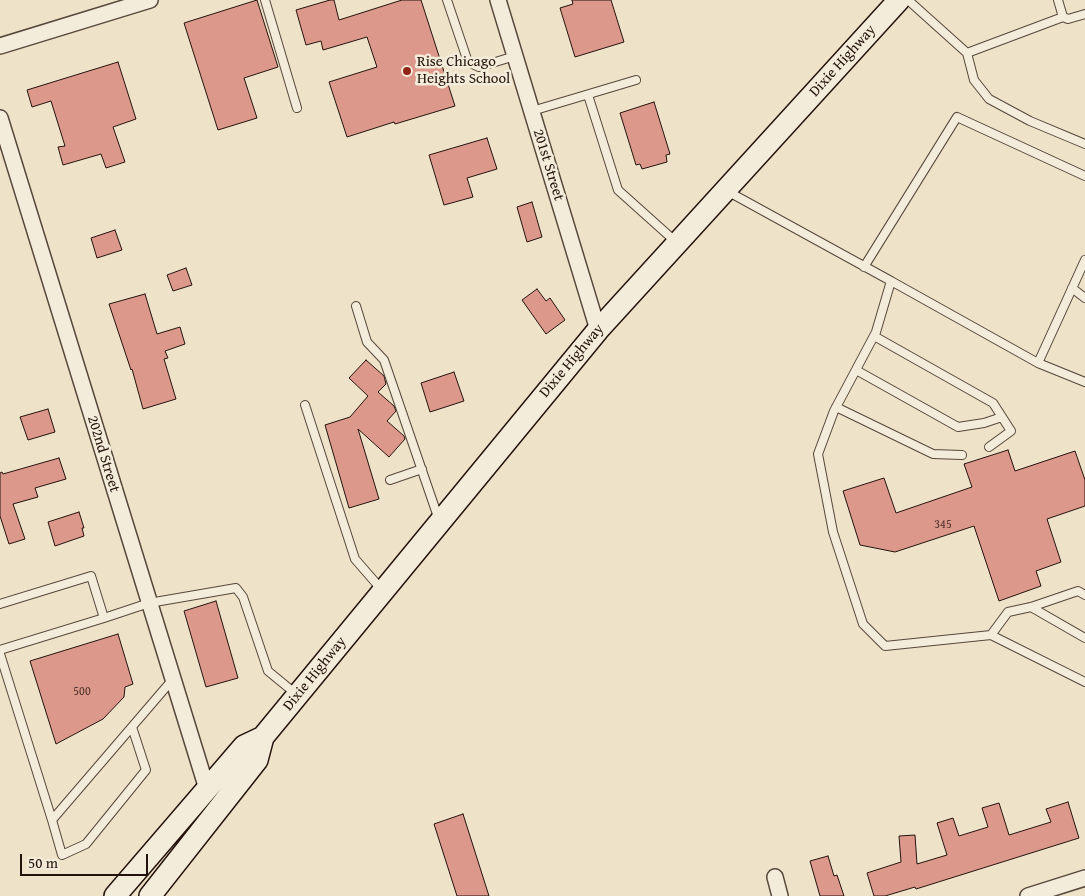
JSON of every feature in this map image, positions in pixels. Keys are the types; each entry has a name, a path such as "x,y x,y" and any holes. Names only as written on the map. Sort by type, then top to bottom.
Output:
{"main road":[{"name":"Dixie Highway","path":"150,896 257,760 263,737 598,330 899,0"},
{"name":"Dixie Highway","path":"115,896 244,746 263,737"}],"street":[{"path":"0,46 150,0"},
{"name":"201st Street","path":"498,0 598,330"},
{"name":"202nd Street","path":"0,118 207,789"},
{"path":"775,877 780,896"},
{"path":"1028,896 1085,878"}],"lane":[{"path":"265,0 297,108"},
{"path":"447,0 468,62 480,66 514,56"},
{"path":"908,0 967,53 974,80 989,99 1030,121 1085,144"},
{"path":"1058,0 1063,17 1068,20 1085,14"},
{"path":"967,53 1063,17"},
{"path":"532,111 636,80"},
{"path":"588,94 618,190 676,243"},
{"path":"864,266 956,117 1085,176"},
{"path":"725,190 1038,363 1084,382"},
{"path":"1038,363 1085,260"},
{"path":"890,281 874,336 836,407 818,454 833,532 863,624 885,646 991,635 1085,682"},
{"path":"1072,288 1085,298"},
{"path":"356,306 368,342 384,360 440,522"},
{"path":"874,336 993,403 1011,431 989,447"},
{"path":"856,370 958,428 978,425 1002,417"},
{"path":"305,405 355,559 383,591"},
{"path":"836,407 933,454 962,454"},
{"path":"390,480 422,469"},
{"path":"0,604 91,576 104,618"},
{"path":"132,726 146,770 86,844 62,855 0,652 149,603 236,588 243,597 268,671 297,695"},
{"path":"991,635 1008,612 1032,607 1078,591 1085,595"},
{"path":"1032,607 1085,638"},
{"path":"52,820 173,679"}],"building":[{"path":"257,0 278,67 244,78 257,118 218,130 184,23"},
{"path":"334,0 339,20 402,0 421,0 455,106 347,137 329,82 377,67 367,37 323,50 321,41 306,45 296,10"},
{"path":"572,0 611,0 624,42 575,57 560,8 573,4"},
{"path":"118,62 136,119 113,127 125,162 106,168 101,154 63,165 58,147 65,146 51,101 32,107 27,90"},
{"path":"654,102 670,154 666,155 667,162 642,169 640,164 636,165 620,113"},
{"path":"487,138 497,169 467,178 473,197 444,205 429,155"},
{"path":"532,202 542,237 527,242 517,207"},
{"path":"115,230 122,250 97,258 91,238"},
{"path":"186,268 192,285 173,291 167,275"},
{"path":"537,289 546,301 550,298 565,320 546,334 522,300"},
{"path":"145,294 157,334 180,327 185,344 165,351 168,358 164,359 176,399 143,409 132,369 109,304"},
{"path":"366,360 384,376 386,384 378,392 394,406 396,411 387,421 405,439 389,457 358,429 379,499 349,508 325,425 350,417 368,396 349,378"},
{"path":"454,372 464,401 430,412 421,383"},
{"path":"48,409 55,432 28,440 20,417"},
{"path":"1008,450 1015,471 1075,451 1085,480 1085,506 1047,519 1061,562 1036,571 1041,586 999,601 974,526 895,552 860,545 843,491 884,478 896,513 972,487 964,464"},
{"path":"59,458 66,479 35,488 38,497 13,504 25,539 9,544 0,516 0,473 2,472 3,474"},
{"path":"79,512 84,528 82,528 84,536 55,546 48,522"},
{"path":"216,601 238,678 206,687 184,611"},
{"path":"118,634 133,684 125,687 124,697 103,719 56,744 30,661"},
{"path":"1068,802 1079,838 916,889 915,887 885,896 874,896 867,873 901,862 899,836 915,835 917,864 947,855 937,823 953,818 959,836 988,827 982,808 999,803 1009,835 1051,822 1046,809"},
{"path":"463,814 489,896 457,896 434,824"},
{"path":"828,856 834,876 837,875 844,896 820,896 810,861"}],"place":[{"name":"Rise Chicago Heights School","path":"407,71"}]}
